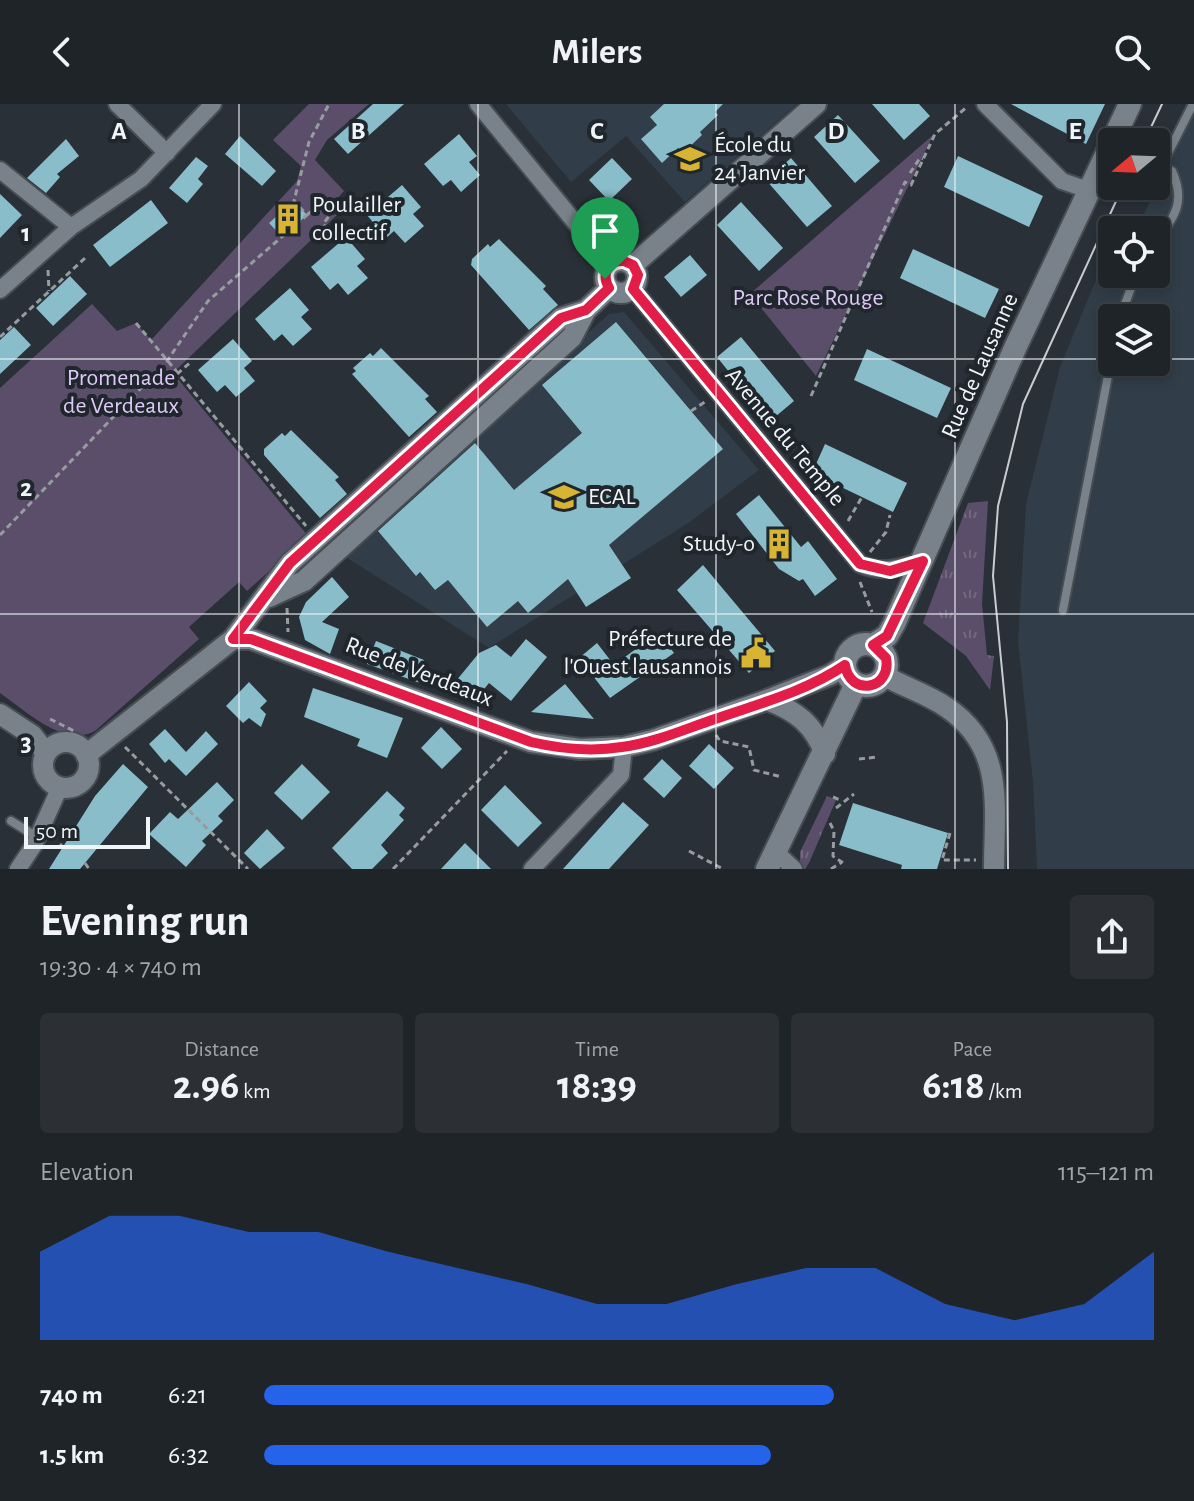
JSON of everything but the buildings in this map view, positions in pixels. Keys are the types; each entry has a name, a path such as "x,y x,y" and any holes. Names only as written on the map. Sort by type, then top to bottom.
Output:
{"main road":[{"name":"Rue de Lausanne","path":"1120,128 1130,104"},
{"name":"Rue de Lausanne","path":"873,645 887,636 923,561 1016,346 1088,190 1098,175"},
{"path":"772,860 825,754 850,675 852,650 862,645 873,645 886,658 885,676 869,687 850,675"}],"street":[{"path":"117,104 167,153"},
{"path":"0,290 71,227 141,179 213,104"},
{"path":"478,104 610,265"},
{"path":"633,265 816,104"},
{"path":"985,104 1062,181 1088,190"},
{"path":"0,170 71,227"},
{"path":"619,260 633,265 638,275 633,289 618,293 609,288 605,279 610,265 619,260"},
{"path":"267,598 296,585 423,474 572,337 586,310 609,288"},
{"name":"Avenue du Temple","path":"633,289 860,564 874,570 890,571 923,561"},
{"path":"86,755 233,639 267,598 290,563 316,535 408,457 561,318 586,310"},
{"path":"408,457 423,474"},
{"path":"316,535 335,553"},
{"name":"Rue de Verdeaux","path":"233,639 251,639 531,742 580,749 624,747 767,700 830,675 850,675"},
{"path":"885,676 945,706 974,732 987,752 994,783 986,865"},
{"path":"767,700 789,708 805,721 817,733 825,754"},
{"path":"0,714 32,735 46,753 45,773 60,787"},
{"path":"46,753 63,742 77,745 86,755 88,770 81,782 60,787"},
{"path":"532,869 621,775 624,747"},
{"path":"18,869 37,838 60,787"},
{"path":"772,860 794,869"}],"lane":[{"path":"1170,145 1193,104"},
{"path":"1170,170 1180,190 1170,222"},
{"path":"1063,610 1108,376"},
{"path":"11,821 37,838"}],"path":[{"path":"307,215 294,201 309,142 329,104"},
{"path":"811,396 905,182 911,185 913,174 935,134 967,107"},
{"path":"0,535 167,361 208,301 322,202 329,205 330,215 323,224 333,235"},
{"path":"0,337 85,258"},
{"path":"48,270 49,291"},
{"path":"136,323 316,535"},
{"path":"177,374 192,361"},
{"path":"691,411 707,401"},
{"path":"838,538 862,497"},
{"path":"867,555 886,532 890,515"},
{"path":"296,585 286,611 286,624 302,657"},
{"path":"50,719 76,732"},
{"path":"714,732 720,741 749,747 754,770 782,777"},
{"path":"125,747 248,869"},
{"path":"393,869 510,748"},
{"path":"859,759 878,757"},
{"path":"836,808 854,794"},
{"path":"833,797 840,800"},
{"path":"830,823 834,831 833,856 844,863 831,869"},
{"path":"950,833 942,860 986,865"},
{"path":"689,851 723,869"},
{"path":"85,863 89,869"}],"shaded area":[{"name":"École du 24 Janvier","path":"506,104 797,104 685,202 626,136 571,182"},
{"path":"1194,112 1194,869 1037,869 1033,782 1018,641 1026,504 1060,367 1098,275 1098,288 1170,288 1170,216 1143,216 1151,200 1170,200 1170,161"},
{"name":"ECAL","path":"624,312 759,470 687,524 489,648 341,554 609,314"}],"green space":[{"name":"Promenade de Verdeaux","path":"309,104 369,104 327,140 315,160 344,191 331,206 337,215 173,373 308,536 247,591 239,582 189,627 199,639 95,731 71,735 58,731 0,693 0,388 92,304 117,331 136,323 151,340 297,181 301,166 273,140"},
{"name":"Parc Rose Rouge","path":"933,135 816,376 750,294"},
{"path":"988,501 982,604 987,655 994,656 990,690 966,656 923,623 968,503"},
{"path":"827,796 836,800 809,863 805,869 800,869 800,852"}],"tram line":[{"path":"1151,128 1162,104"},
{"path":"1008,869 1007,722 993,576 998,506 1023,404 1117,200"}],"place":[{"name":"École du 24 Janvier","path":"690,159"},
{"name":"Poulailler collectif","path":"288,219"},
{"name":"ECAL","path":"564,497"},
{"name":"Study-o","path":"779,544"},
{"name":"Préfecture de l'Ouest lausannois","path":"756,653"}],"route":[{"path":"619,260 633,265 638,280 633,289 860,564 874,570 890,571 923,561 887,636 873,645 883,653 888,664 881,681 869,687 856,684 848,676 845,665 830,675 767,700 653,740 608,749 580,749 531,742 327,665 251,639 233,639 267,598 290,563 561,318 586,310 594,303 609,288 605,279 607,269 614,262 619,260"}]}
